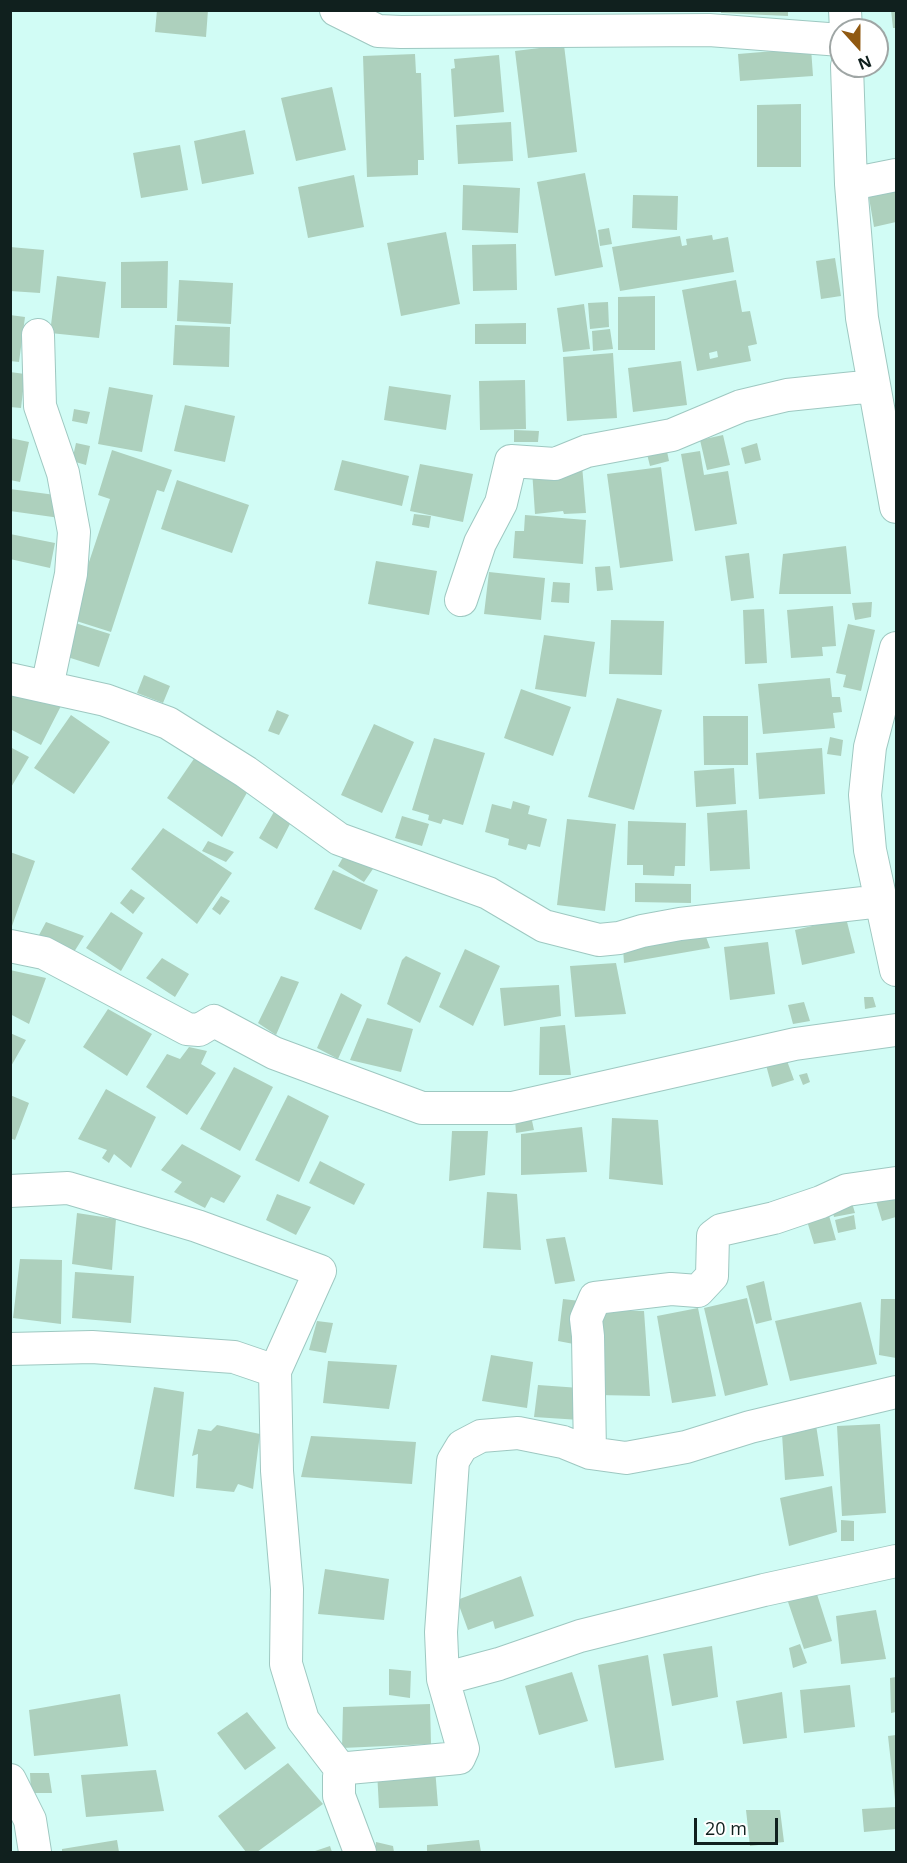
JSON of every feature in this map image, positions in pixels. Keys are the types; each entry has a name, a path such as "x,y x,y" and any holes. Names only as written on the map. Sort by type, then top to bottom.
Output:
{"street":[{"path":"336,10 378,31 709,30 829,39"},
{"path":"847,78 851,184 862,318 897,507"},
{"path":"851,184 897,175"},
{"path":"38,335 40,406 63,473 74,532 71,574 47,687"},
{"path":"461,600 480,543 501,503 511,461 555,464 587,451 672,435 753,403 787,395 874,386"},
{"path":"897,648 870,747 865,795 870,850 897,970"},
{"path":"10,679 105,700 168,723 246,772 339,839 454,879 488,893 544,926 566,932 598,940 619,938 680,924 881,901"},
{"path":"10,946 44,953 187,1029 200,1030 214,1020 274,1053 422,1108 512,1108 795,1044 897,1030"},
{"path":"10,956 44,953"},
{"path":"591,1453 586,1319 595,1298 671,1289 698,1291 712,1276 713,1236 721,1230 774,1218 821,1202 847,1190 897,1183"},
{"path":"10,1191 68,1188 197,1226 320,1271 275,1371 277,1471 286,1589 286,1664 303,1720 342,1771"},
{"path":"10,1349 92,1347 234,1357 275,1371"},
{"path":"360,1852 339,1796 339,1776 342,1771 348,1768 459,1758 463,1749 443,1679 441,1632 453,1461 462,1446 481,1436 518,1433 563,1442 591,1453 626,1458 686,1447 750,1427 897,1392"},
{"path":"443,1679 499,1664 580,1636 764,1590 897,1561"},
{"path":"10,1780 30,1820 35,1852"}],"building":[{"path":"157,10 208,10 206,37 155,32"},
{"path":"721,10 788,10 788,16 721,13"},
{"path":"891,10 896,10 896,28 893,28"},
{"path":"564,45 577,152 528,158 515,51"},
{"path":"811,48 813,76 740,81 738,54"},
{"path":"415,54 416,73 421,73 424,160 418,160 418,175 367,177 363,56"},
{"path":"499,55 504,112 454,117 451,69 455,68 454,59"},
{"path":"332,87 346,150 296,161 281,98"},
{"path":"801,104 801,167 757,167 757,105"},
{"path":"511,122 513,161 458,164 456,125"},
{"path":"245,130 254,174 202,184 194,141"},
{"path":"180,145 188,190 141,198 133,153"},
{"path":"585,173 603,267 555,276 537,182"},
{"path":"354,175 364,227 308,238 298,187"},
{"path":"894,181 896,222 874,227 867,186"},
{"path":"463,185 520,188 518,233 462,230"},
{"path":"633,195 678,196 677,230 632,228"},
{"path":"609,228 612,244 600,246 598,230"},
{"path":"446,232 460,304 401,316 387,243"},
{"path":"712,235 713,240 728,237 734,272 620,291 612,247 680,236 682,246 687,245 686,239"},
{"path":"516,244 517,290 473,291 472,245"},
{"path":"10,247 44,250 40,293 10,291"},
{"path":"835,258 841,296 821,299 816,261"},
{"path":"168,261 167,308 121,308 121,262"},
{"path":"57,276 106,282 99,338 50,333"},
{"path":"179,280 233,283 231,324 177,321"},
{"path":"736,280 742,312 750,311 757,344 748,346 751,361 697,371 682,290","holes":["717,351 718,357 710,359 709,353"]},
{"path":"655,296 655,350 618,350 618,297"},
{"path":"608,302 609,327 590,329 588,303"},
{"path":"584,304 590,349 563,352 557,308"},
{"path":"10,315 25,317 19,362 10,361"},
{"path":"526,323 526,344 475,344 475,324"},
{"path":"175,325 230,327 229,367 173,365"},
{"path":"610,329 613,349 593,351 592,331"},
{"path":"613,353 617,418 567,421 563,357"},
{"path":"681,361 687,405 633,412 628,368"},
{"path":"10,372 25,374 21,408 10,407"},
{"path":"525,380 526,429 480,430 479,381"},
{"path":"389,386 451,395 446,430 384,420"},
{"path":"109,387 153,395 142,452 98,444"},
{"path":"185,405 235,416 225,462 174,451"},
{"path":"74,409 90,412 87,424 72,421"},
{"path":"514,430 539,431 538,442 514,442"},
{"path":"723,435 730,465 707,470 700,440"},
{"path":"10,438 29,442 20,482 10,480"},
{"path":"665,442 669,461 650,466 645,446"},
{"path":"76,443 90,446 86,465 72,461"},
{"path":"757,443 761,460 745,464 741,448"},
{"path":"112,450 172,470 164,492 157,490 111,632 70,619 110,499 98,495"},
{"path":"700,451 704,475 728,471 737,524 695,531 681,454"},
{"path":"342,460 409,476 402,506 334,490"},
{"path":"420,464 473,474 463,522 410,511"},
{"path":"582,465 586,513 564,514 563,511 535,514 532,470"},
{"path":"661,467 673,561 620,568 607,474"},
{"path":"177,480 249,505 232,553 161,529"},
{"path":"10,489 63,496 60,518 10,511"},
{"path":"414,514 431,516 429,528 412,525"},
{"path":"525,515 586,520 583,564 513,558 515,531 524,531"},
{"path":"10,534 55,543 50,568 10,559"},
{"path":"846,546 851,594 779,594 783,554"},
{"path":"749,553 754,598 731,601 725,556"},
{"path":"376,561 437,571 429,615 368,604"},
{"path":"610,566 613,590 597,591 595,567"},
{"path":"489,572 545,578 541,620 484,614"},
{"path":"553,582 570,583 569,603 551,602"},
{"path":"872,602 871,617 855,620 852,603"},
{"path":"833,606 836,646 822,647 823,656 791,658 787,610"},
{"path":"764,609 767,663 745,664 743,610"},
{"path":"611,620 664,621 662,675 609,674"},
{"path":"72,622 110,634 99,667 61,655"},
{"path":"848,624 875,630 861,691 843,687 846,675 836,673"},
{"path":"544,635 595,642 586,697 535,689"},
{"path":"144,675 170,686 163,703 137,693"},
{"path":"830,678 832,697 840,697 842,712 833,713 835,728 763,734 758,684"},
{"path":"19,684 61,706 41,745 10,729 10,701"},
{"path":"521,689 571,707 553,756 504,738"},
{"path":"617,698 662,710 634,810 588,797"},
{"path":"277,710 289,715 279,735 268,731"},
{"path":"71,715 110,742 74,794 34,768"},
{"path":"703,716 748,716 748,765 704,765"},
{"path":"374,724 414,742 382,813 341,795"},
{"path":"830,737 843,740 841,756 827,754"},
{"path":"434,738 485,753 463,825 443,819 441,824 428,820 429,815 412,810"},
{"path":"10,747 29,757 10,789"},
{"path":"822,748 825,794 759,799 756,753"},
{"path":"200,750 253,782 222,837 167,798"},
{"path":"734,768 736,804 696,807 694,771"},
{"path":"513,801 530,806 528,814 547,819 540,847 528,844 526,850 508,845 509,839 485,832 492,804 511,809"},
{"path":"275,810 292,820 277,849 259,838"},
{"path":"747,810 750,869 710,871 707,813"},
{"path":"402,816 429,824 422,846 395,838"},
{"path":"567,819 616,824 605,911 557,905"},
{"path":"628,821 686,823 685,866 675,866 674,876 643,875 643,865 627,865"},
{"path":"163,828 232,873 197,924 131,869"},
{"path":"208,841 234,852 226,862 202,851"},
{"path":"10,852 35,861 12,926 10,925"},
{"path":"346,852 375,866 364,882 338,866"},
{"path":"333,870 378,890 361,930 314,909"},
{"path":"635,883 691,884 691,903 635,902"},
{"path":"131,889 145,898 133,914 120,903"},
{"path":"221,896 230,901 220,915 212,909"},
{"path":"111,912 143,933 121,971 86,948"},
{"path":"846,918 855,953 802,965 795,930"},
{"path":"46,922 84,936 74,952 39,935"},
{"path":"705,934 710,948 624,963 623,949"},
{"path":"768,942 775,994 730,1000 724,947"},
{"path":"465,949 500,966 473,1026 439,1007"},
{"path":"406,956 441,973 420,1023 387,1004 402,960"},
{"path":"162,958 189,974 175,997 146,978"},
{"path":"616,963 626,1014 575,1017 570,966"},
{"path":"10,970 46,978 29,1024 10,1014"},
{"path":"281,976 299,982 276,1035 258,1023"},
{"path":"559,985 561,1016 504,1026 500,988"},
{"path":"341,993 362,1005 338,1059 317,1048"},
{"path":"864,997 873,997 876,1007 865,1009"},
{"path":"804,1002 810,1021 793,1024 788,1005"},
{"path":"108,1009 152,1034 127,1076 83,1047"},
{"path":"367,1018 413,1029 401,1072 350,1060"},
{"path":"565,1025 571,1075 539,1075 540,1027"},
{"path":"10,1033 26,1040 10,1068"},
{"path":"189,1047 207,1051 201,1064 216,1073 187,1115 146,1087 167,1054 180,1059"},
{"path":"786,1058 794,1080 772,1087 766,1065"},
{"path":"234,1067 273,1087 240,1151 200,1129"},
{"path":"807,1073 810,1082 803,1085 799,1075"},
{"path":"106,1089 156,1117 131,1168 114,1154 109,1163 102,1158 107,1150 78,1139"},
{"path":"10,1095 29,1103 15,1140 10,1138"},
{"path":"288,1095 329,1116 299,1182 255,1160"},
{"path":"531,1116 534,1130 516,1133 515,1119"},
{"path":"612,1118 658,1120 663,1185 609,1179"},
{"path":"582,1127 587,1172 521,1175 521,1134"},
{"path":"452,1131 488,1131 485,1175 449,1181"},
{"path":"182,1144 241,1176 224,1203 211,1197 205,1208 174,1192 182,1182 161,1170"},
{"path":"320,1161 365,1184 354,1205 309,1183"},
{"path":"896,1190 896,1217 882,1221 875,1198"},
{"path":"487,1192 517,1194 521,1250 483,1248"},
{"path":"277,1194 311,1207 296,1235 266,1220"},
{"path":"850,1196 855,1213 834,1217 830,1201"},
{"path":"826,1205 836,1240 814,1244 804,1211"},
{"path":"77,1213 116,1219 112,1270 72,1264"},
{"path":"854,1215 856,1229 838,1233 835,1220"},
{"path":"565,1237 575,1281 555,1284 546,1239"},
{"path":"20,1259 62,1260 61,1324 13,1318"},
{"path":"75,1272 134,1276 131,1323 72,1318"},
{"path":"764,1281 772,1320 756,1324 746,1286"},
{"path":"747,1298 768,1385 725,1396 704,1308"},
{"path":"563,1299 580,1301 579,1345 558,1341"},
{"path":"881,1299 896,1299 896,1358 879,1355"},
{"path":"861,1302 877,1364 790,1381 775,1321"},
{"path":"698,1308 716,1396 672,1403 657,1316"},
{"path":"596,1310 644,1311 650,1396 597,1395"},
{"path":"317,1321 333,1323 326,1353 309,1350"},
{"path":"491,1355 533,1362 527,1408 482,1401"},
{"path":"328,1361 397,1365 389,1409 323,1403"},
{"path":"538,1385 580,1388 580,1420 534,1417"},
{"path":"154,1387 184,1392 174,1497 134,1489"},
{"path":"880,1424 886,1513 842,1516 837,1426"},
{"path":"217,1425 260,1434 253,1489 238,1484 234,1492 196,1488 198,1454 192,1456 198,1429 211,1431"},
{"path":"816,1425 824,1476 785,1480 782,1434"},
{"path":"311,1436 416,1442 412,1484 301,1477"},
{"path":"832,1486 837,1532 789,1546 780,1498"},
{"path":"841,1520 854,1521 854,1541 841,1541"},
{"path":"325,1569 389,1579 384,1620 318,1614"},
{"path":"521,1576 534,1616 495,1629 493,1621 468,1630 457,1600"},
{"path":"815,1588 832,1641 804,1649 786,1596"},
{"path":"876,1610 886,1659 841,1664 836,1616"},
{"path":"800,1644 807,1663 793,1668 789,1648"},
{"path":"712,1646 718,1697 672,1706 663,1654"},
{"path":"648,1655 664,1760 615,1768 598,1665"},
{"path":"389,1669 411,1671 410,1698 389,1695"},
{"path":"572,1672 588,1721 539,1735 525,1686"},
{"path":"896,1677 896,1712 891,1713 890,1678"},
{"path":"850,1685 855,1727 804,1733 800,1690"},
{"path":"782,1692 787,1738 743,1744 736,1701"},
{"path":"120,1694 128,1746 34,1756 29,1710"},
{"path":"430,1704 431,1744 342,1748 343,1707"},
{"path":"247,1712 276,1748 245,1770 217,1733"},
{"path":"896,1735 896,1800 895,1800 888,1736"},
{"path":"288,1763 323,1804 257,1852 246,1852 218,1816"},
{"path":"435,1768 438,1806 379,1808 377,1771"},
{"path":"156,1770 164,1811 86,1817 81,1775"},
{"path":"30,1773 49,1773 52,1793 31,1793"},
{"path":"896,1807 896,1829 864,1832 862,1809"},
{"path":"746,1810 780,1810 784,1842 750,1846"},
{"path":"117,1840 119,1852 62,1852 62,1849"},
{"path":"479,1840 481,1852 427,1852 427,1845"},
{"path":"376,1842 393,1846 394,1852 375,1852"},
{"path":"330,1846 332,1852 312,1852"}]}
